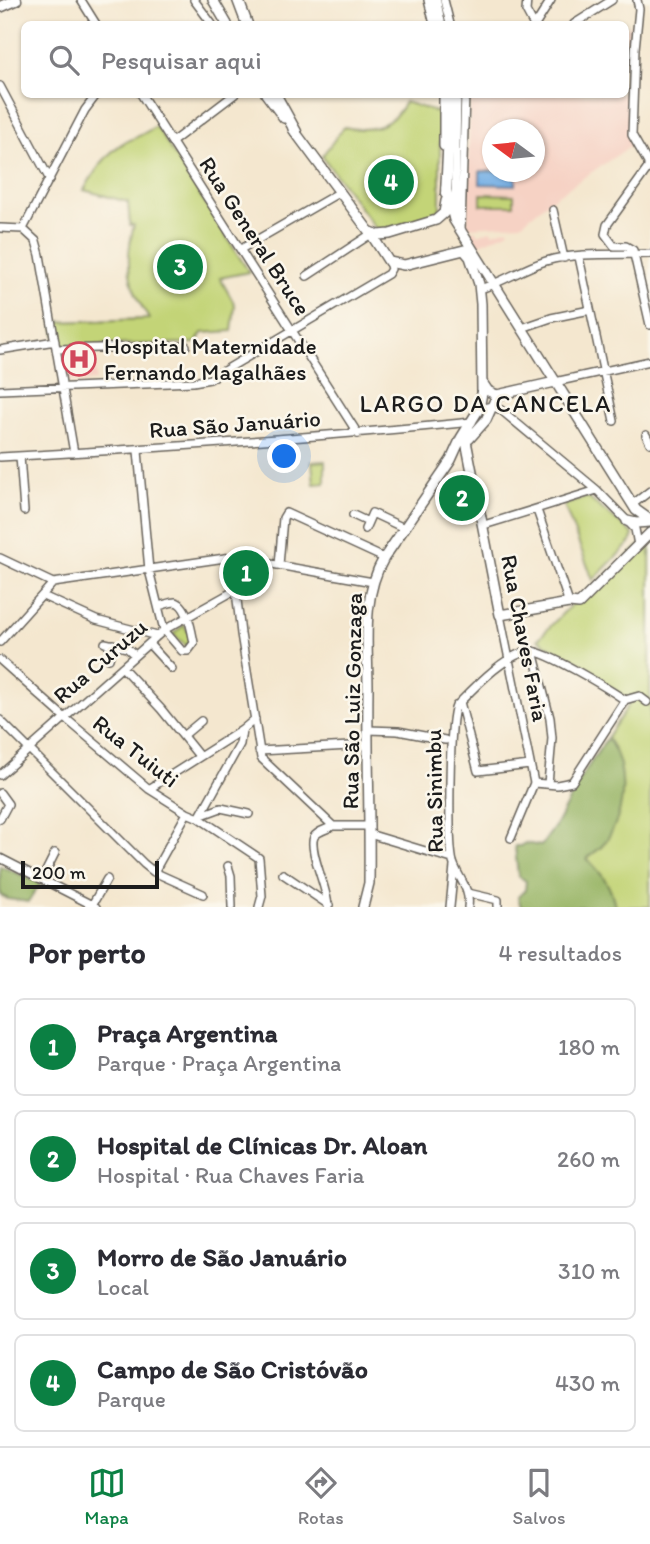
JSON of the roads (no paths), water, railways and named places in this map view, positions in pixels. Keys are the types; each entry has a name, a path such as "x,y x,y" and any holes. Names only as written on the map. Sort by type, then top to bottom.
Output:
{"highway":[{"path":"0,7 11,0"},
{"path":"0,7 16,0"},
{"path":"238,0 246,21"},
{"path":"435,0 439,21"},
{"path":"277,98 296,132"},
{"path":"446,194 450,160 451,98"}],"main road":[{"path":"213,0 225,21"},
{"path":"429,0 434,21"},
{"path":"269,98 370,232 389,262 404,265 450,252 458,242 461,230"},
{"path":"444,98 444,174 451,215 632,504 650,521"},
{"path":"370,232 384,235 436,220 444,213 446,194"},
{"name":"Rua São Luiz Gonzaga","path":"363,907 369,883 369,598 384,558 455,454 461,438 479,409 482,382 480,289 468,253 461,249 450,252"},
{"path":"482,382 491,393 499,395 555,382"},
{"path":"455,454 481,427 499,395"},
{"path":"466,441 472,422"},
{"name":"Rua Chaves Faria","path":"466,441 500,615"},
{"path":"627,521 650,521"},
{"path":"500,615 573,603 591,593 650,533"}],"street":[{"path":"0,7 25,0"},
{"path":"81,0 94,21"},
{"path":"194,0 210,21"},
{"path":"200,0 210,21"},
{"path":"444,0 449,21"},
{"path":"527,0 526,11 533,21"},
{"path":"537,21 551,0"},
{"path":"579,21 612,0"},
{"path":"637,0 639,9 632,135 648,163 648,168 605,231 610,243 614,246 630,247 635,254 650,325"},
{"path":"0,86 50,180"},
{"path":"23,229 85,110 94,98"},
{"name":"Rua General Bruce","path":"144,98 358,434"},
{"path":"172,142 230,98"},
{"path":"457,98 455,203 461,230"},
{"path":"461,230 465,98"},
{"path":"241,249 340,192"},
{"path":"553,210 564,258"},
{"path":"0,228 23,229 37,243 74,453"},
{"path":"307,276 370,232"},
{"path":"480,289 545,261 650,254"},
{"path":"579,257 614,421"},
{"path":"0,390 201,382 388,274 391,269 389,262"},
{"path":"522,328 551,318 590,310"},
{"path":"0,350 56,345 186,346"},
{"path":"555,382 650,361"},
{"path":"479,409 492,406 501,410 597,491 638,535 638,546"},
{"name":"Rua São Januário","path":"0,457 138,451 472,422"},
{"path":"138,451 149,570 158,606 164,630 182,651 188,651 194,643 188,617 181,606 177,603 158,606"},
{"path":"20,456 24,511"},
{"path":"484,525 597,491"},
{"path":"632,504 650,491"},
{"path":"537,510 573,603"},
{"path":"279,565 283,518 286,513 384,558"},
{"path":"353,515 366,525 372,513 404,528"},
{"path":"232,557 259,748 264,763 333,826"},
{"path":"0,558 53,583 232,557 373,582"},
{"name":"Rua Curuzu","path":"0,775 164,630 254,579 261,563"},
{"path":"0,642 53,583"},
{"path":"43,596 96,620 157,636"},
{"name":"Rua Chaves Faria","path":"500,615 534,783"},
{"path":"109,659 109,643 127,648 135,655"},
{"path":"149,643 172,669"},
{"path":"533,651 550,657 625,700"},
{"path":"533,651 550,718 552,738 548,784"},
{"name":"Rua Sinimbu","path":"468,907 468,893 453,862 450,742 453,716 460,702 509,657 533,651"},
{"name":"Rua Tuiuti","path":"0,660 149,789 187,813 200,816 259,858 262,896 259,907"},
{"path":"122,667 199,756"},
{"path":"511,838 534,783 569,784 576,778 625,700 639,696 647,702"},
{"path":"460,702 478,771 530,765"},
{"path":"200,816 242,734 255,719"},
{"path":"0,720 132,854 154,872 203,894"},
{"path":"183,736 201,721"},
{"path":"368,730 392,733 398,731 445,740"},
{"path":"242,734 259,748 368,745"},
{"path":"149,789 199,756 242,734"},
{"path":"0,793 8,804 0,819"},
{"path":"200,816 221,808 249,814"},
{"path":"154,872 187,813"},
{"path":"329,906 313,850 314,839 318,833 333,826 369,830 453,862 450,907"},
{"path":"42,879 55,853"},
{"path":"0,858 94,906 107,879"},
{"path":"228,866 232,907"},
{"path":"283,874 329,906"},
{"path":"468,893 498,900 498,907"}],"water":[{"path":"480,171 482,182 516,182 516,185 480,184"}],"place":[{"name":"Campo de São Cristóvão","path":"391,182"},
{"name":"Morro de São Januário","path":"180,267"},
{"name":"Hospital Maternidade Fernando Magalhães","path":"79,359"},
{"name":"Hospital de Clínicas Dr. Aloan","path":"462,498"},
{"name":"Praça Argentina","path":"246,573"}],"district":[{"name":"LARGO DA CANCELA","path":"486,403"}]}
